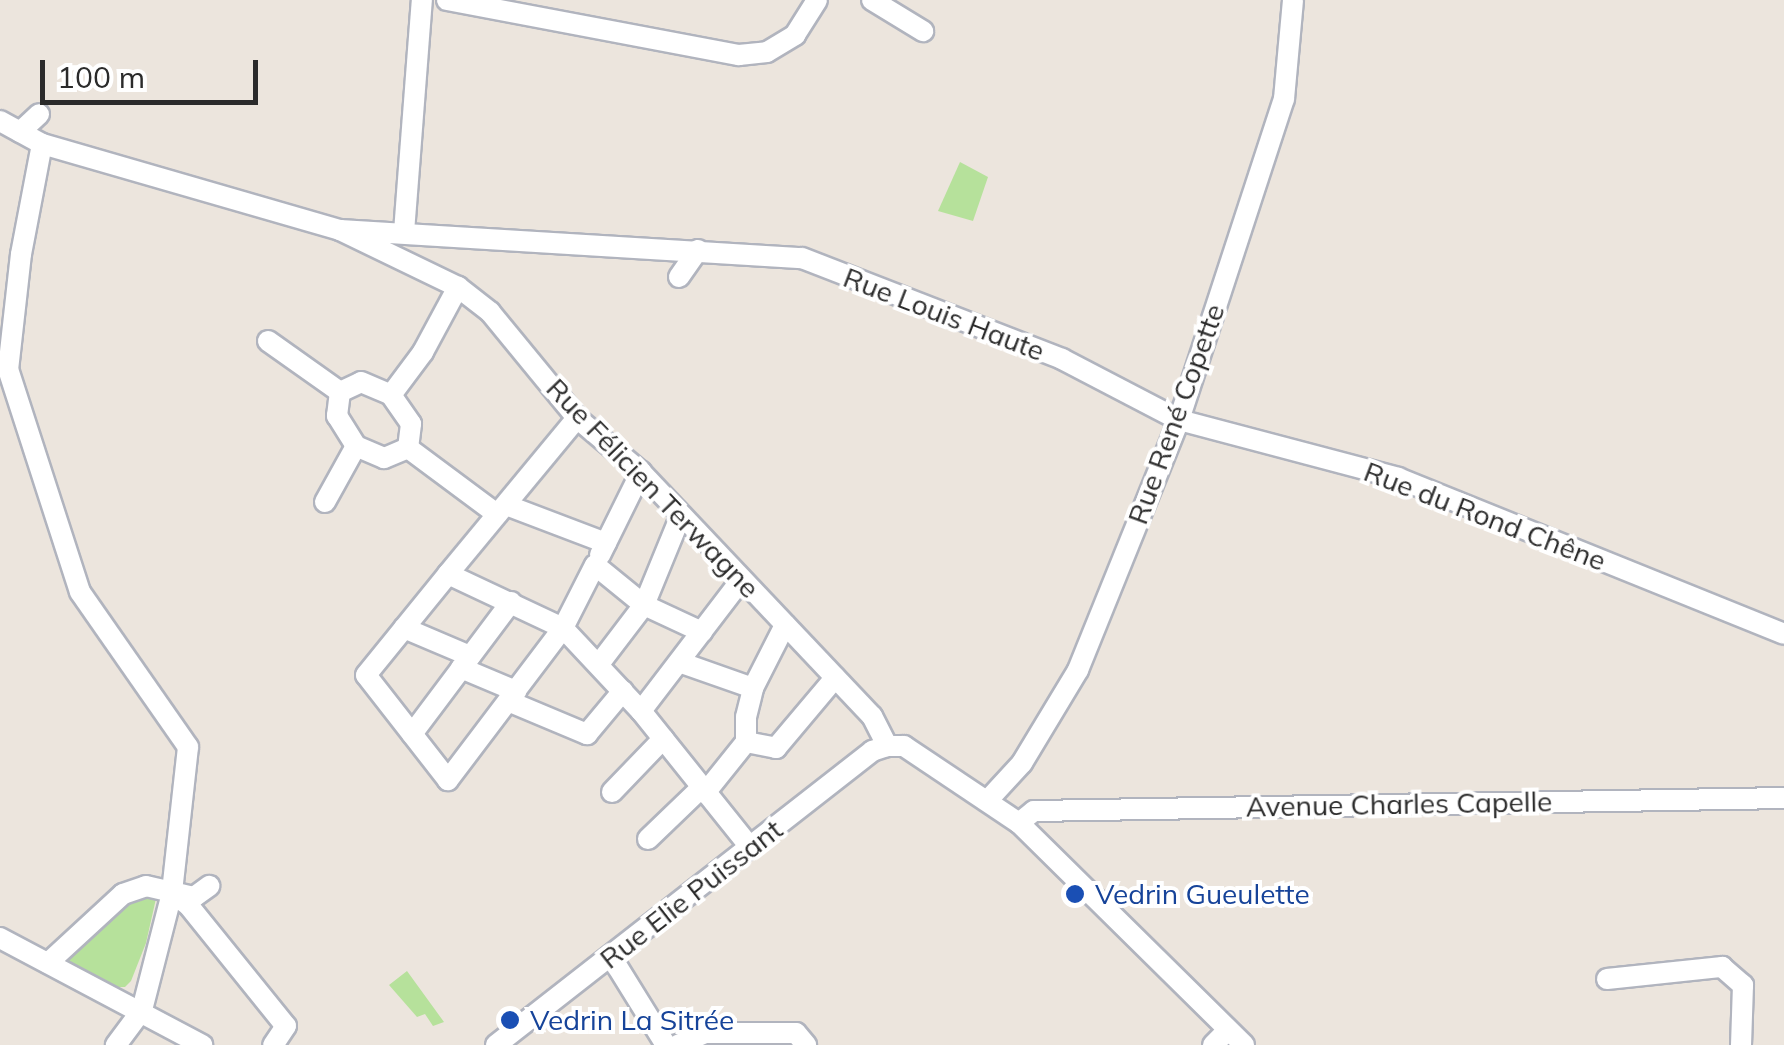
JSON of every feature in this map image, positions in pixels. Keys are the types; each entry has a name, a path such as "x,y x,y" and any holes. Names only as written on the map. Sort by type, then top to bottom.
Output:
{"street":[{"path":"404,232 422,0"},
{"path":"447,0 739,55 767,52 795,35 817,0"},
{"path":"872,0 922,31"},
{"name":"Rue René Copette","path":"988,800 1022,763 1078,670 1179,420 1284,98 1293,0"},
{"path":"20,132 39,114"},
{"name":"Rue Félicien Terwagne","path":"0,121 42,144 340,230 458,287 490,312 577,418 641,472 872,716 887,746"},
{"path":"42,144 21,254 8,369 80,592 188,747 172,893 142,1010 116,1045"},
{"name":"Rue Louis Haute","path":"340,230 802,258 1062,359 1179,420"},
{"path":"678,277 698,250"},
{"path":"391,395 423,352 458,287"},
{"path":"268,341 340,392"},
{"path":"340,392 360,382 391,395 411,424 408,448"},
{"path":"340,392 336,416 356,446 384,458 408,448"},
{"path":"577,418 366,675 448,780 563,628 641,472"},
{"name":"Rue du Rond Chêne","path":"1179,420 1398,478 1784,634"},
{"path":"326,502 356,446"},
{"path":"408,448 501,510 606,543"},
{"path":"599,664 644,604 682,515"},
{"path":"595,566 644,604 702,632"},
{"path":"448,574 563,628 641,712 750,847"},
{"path":"641,712 742,579"},
{"path":"412,734 511,602"},
{"path":"648,839 703,790 746,742 746,718 754,688 785,624"},
{"path":"404,628 466,662 512,696 587,734 623,692"},
{"path":"679,662 754,688"},
{"path":"746,742 776,748 835,678"},
{"path":"612,792 663,740"},
{"path":"887,746 904,746 1019,823 1220,1037 1244,1045"},
{"name":"Rue Elie Puissant","path":"496,1045 612,958 872,750 887,746"},
{"name":"Avenue Charles Capelle","path":"1019,823 1034,811 1784,798"},
{"path":"48,963 123,894 146,886 194,897 209,886"},
{"path":"172,893 189,906 286,1026 272,1045"},
{"path":"0,938 202,1045"},
{"path":"612,958 666,1045"},
{"path":"1606,980 1722,967 1743,984 1741,1045"},
{"path":"678,1045 705,1033 796,1033 806,1045"}],"green space":[{"path":"960,162 988,177 973,221 938,211"},
{"path":"157,894 146,943 125,987 116,987 62,960 138,895"},
{"path":"407,971 444,1022 433,1026 425,1014 417,1017 389,985"}],"place":[{"name":"Vedrin Gueulette","path":"1075,894"},
{"name":"Vedrin La Sitrée","path":"510,1020"}]}
